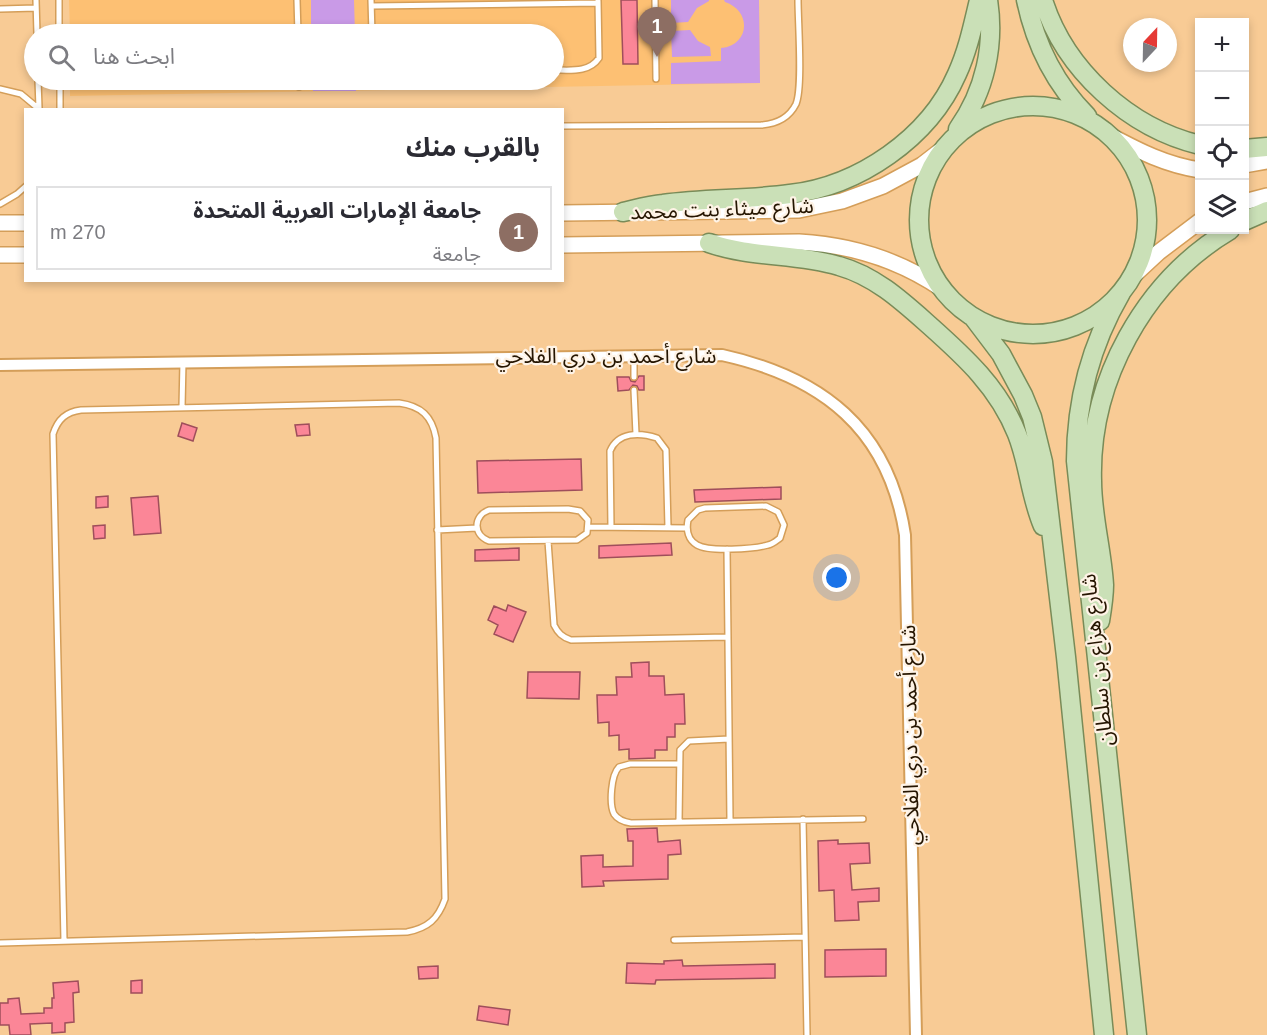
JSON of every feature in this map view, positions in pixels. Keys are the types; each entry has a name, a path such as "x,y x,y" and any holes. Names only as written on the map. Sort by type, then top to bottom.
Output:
{"main road":[{"path":"623,212 662,204 792,194 839,182 877,163 919,129 946,96 965,56 979,0"},
{"path":"988,0 991,45 985,70 966,118 945,145 926,177 919,206 919,235 927,264 951,300 973,317 997,328 1024,334 1051,333 1077,325 1101,312 1159,252 1195,225"},
{"path":"1026,0 1037,40 1048,63 1076,106 1094,124"},
{"path":"1043,0 1053,24 1074,60 1102,91 1151,127 1170,137 1195,144"},
{"path":"945,145 975,120 1004,109 1035,105 1066,110 1094,124"},
{"name":"شارع هزاع بن سلطان","path":"1094,124 1109,135 1130,159 1143,188 1148,218 1144,249 1126,286 1104,322 1089,362 1081,394 1076,436 1076,461 1095,650 1137,1035"},
{"path":"1109,135 1149,157 1195,169"},
{"name":"شارع ميثاء بنت محمد","path":"564,213 799,210 842,201 884,186 903,176 945,145"},
{"path":"1249,149 1267,147"},
{"path":"1249,164 1267,161"},
{"path":"1249,201 1267,195"},
{"path":"1249,219 1267,211"},
{"path":"0,223 24,223"},
{"path":"1095,650 1104,586 1092,483 1092,460 1097,416 1103,394 1120,351 1142,314 1156,296 1203,248 1224,234"},
{"name":"شارع ميثاء بنت محمد","path":"564,245 800,242 844,246 895,262 942,289"},
{"path":"709,243 741,252 820,261 842,266 882,286 900,300 971,363 989,384 1004,408 1017,432 1026,458 1037,509 1053,548"},
{"path":"0,255 24,255"},
{"name":"شارع هزاع بن سلطان","path":"973,317 1013,374 1032,417 1043,462 1100,1031"}],"street":[{"name":"شارع أحمد بن دري الفلاحي","path":"0,365 722,355 754,362 784,373 813,389 840,409 857,426 885,465 895,488 906,535 916,1035"}],"lane":[{"path":"36,0 37,24"},
{"path":"59,0 59,24"},
{"path":"297,0 298,24"},
{"path":"655,0 656,79"},
{"path":"564,126 761,125 778,122 791,112 798,96 798,0"},
{"path":"372,24 371,3 598,2 598,58 595,63 584,69 564,70"},
{"path":"0,9 36,8"},
{"path":"0,89 21,94 38,108"},
{"path":"38,90 39,108"},
{"path":"60,90 60,108"},
{"path":"0,204 24,188"},
{"path":"634,355 634,377"},
{"path":"182,407 183,362"},
{"path":"634,390 636,434"},
{"path":"0,943 407,932 421,930 441,912 445,899 436,438 429,417 420,409 410,404 399,403 182,407 73,411 60,419 53,434 64,940"},
{"path":"611,527 610,451 619,439 636,434 657,438 666,450 668,527"},
{"path":"766,506 778,512 784,525 780,538 775,543 727,549 704,548 697,545 692,541 687,528 692,514 705,508 766,506"},
{"path":"575,509 585,515 588,527 587,533 577,540 548,541 489,541 480,536 477,528 480,516 489,510 575,509"},
{"path":"588,527 687,528"},
{"path":"437,530 477,528"},
{"path":"548,541 554,625 560,635 565,638 571,640 728,637"},
{"path":"727,549 730,820"},
{"path":"679,822 680,750 689,741 729,739"},
{"path":"679,764 630,764 619,767 613,776 612,806 616,817 625,822 862,819"},
{"path":"803,819 807,1035"},
{"path":"674,940 805,937"}],"shaded area":[{"path":"69,0 759,0 760,83 564,87 564,24 70,24"},
{"path":"311,0 354,0 355,24 311,24"},
{"path":"671,0 709,1 697,8 688,22 671,23"},
{"path":"724,0 759,0 760,83 671,84 671,63 721,61 721,48 731,46 738,41 744,27 743,20 734,6"},
{"path":"690,30 698,41 710,47 711,56 672,57 671,31"},
{"path":"70,90 388,90 70,96"},
{"path":"313,90 356,90 356,91"}],"building":[{"path":"621,0 637,0 638,64 623,64"},
{"path":"639,376 644,376 644,390 639,390 633,385 629,390 618,391 617,377 629,377 635,382"},
{"path":"182,423 197,428 193,441 178,436"},
{"path":"309,424 310,435 297,436 295,425"},
{"path":"581,459 582,490 478,493 477,461"},
{"path":"781,487 781,499 695,502 694,490"},
{"path":"108,496 108,507 96,508 96,497"},
{"path":"158,496 161,533 134,535 131,498"},
{"path":"105,525 105,538 94,539 93,526"},
{"path":"671,543 672,555 599,558 599,546"},
{"path":"519,548 519,560 475,561 475,550"},
{"path":"508,605 526,612 513,642 494,634 498,625 488,620 494,606 506,611"},
{"path":"649,662 649,676 664,676 665,695 684,694 685,724 675,724 675,737 667,737 667,750 655,750 655,758 629,759 629,749 619,750 619,735 609,736 609,722 598,723 597,695 617,695 616,677 632,677 631,663"},
{"path":"528,672 580,672 579,699 527,698"},
{"path":"657,828 658,842 680,840 681,854 668,855 668,879 603,881 604,886 582,887 581,856 603,855 603,867 633,866 633,841 628,841 627,829"},
{"path":"838,840 838,844 869,843 870,863 850,864 852,890 879,888 879,901 858,902 859,920 835,921 834,890 819,891 818,841"},
{"path":"886,949 886,976 825,977 825,950"},
{"path":"682,960 683,966 775,964 775,978 656,980 655,984 626,983 627,963 664,964 664,961"},
{"path":"438,966 438,978 419,979 418,967"},
{"path":"142,980 142,993 131,993 131,981"},
{"path":"78,981 79,992 73,993 74,1022 65,1023 65,1032 52,1033 52,1023 30,1024 31,1035 10,1035 9,1025 0,1025 0,1003 8,1003 8,999 19,998 21,1014 44,1013 44,1008 52,1008 53,983"},
{"path":"479,1006 510,1010 508,1025 477,1020"}],"place":[{"name":"جامعة الإمارات العربية المتحدة","path":"657,57"}]}
